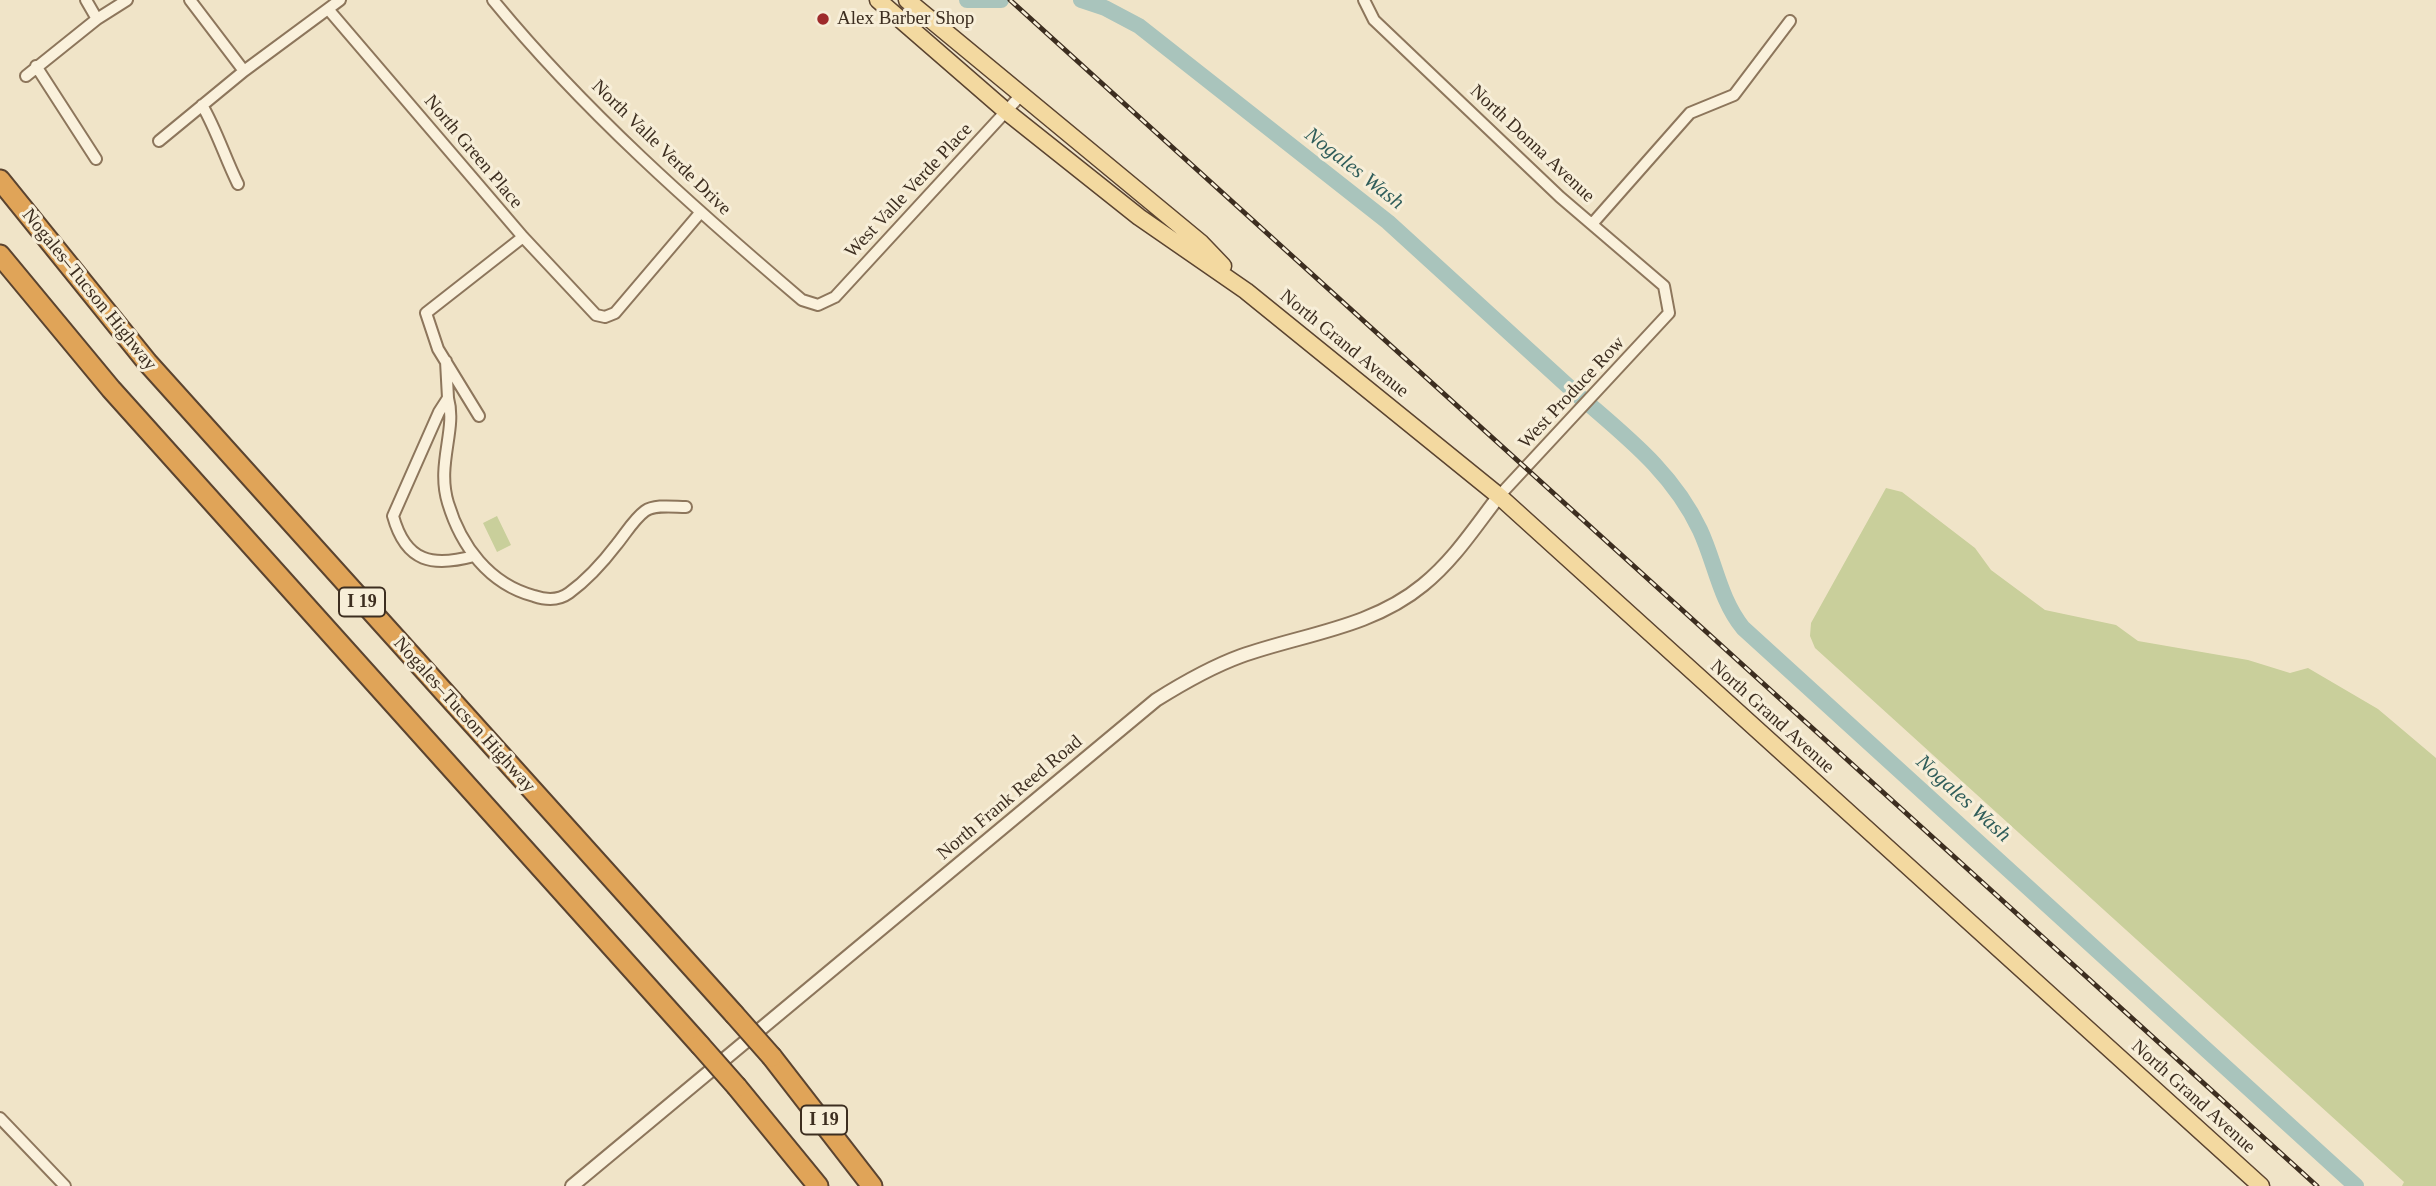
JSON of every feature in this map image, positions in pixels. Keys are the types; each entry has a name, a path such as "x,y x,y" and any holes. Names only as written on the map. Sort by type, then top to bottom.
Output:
{"highway":[{"name":"Nogales–Tucson Highway","path":"0,180 147,362 772,1057 872,1186"},
{"name":"I 19","path":"0,255 111,389 700,1045 818,1186"}],"main road":[{"name":"North Grand Avenue","path":"878,0 1007,112 1139,217 1246,290 1499,496 2261,1186"},
{"name":"North Grand Avenue","path":"907,0 1201,243 1246,290"}],"street":[{"path":"86,0 97,19"},
{"path":"26,76 97,19 127,0"},
{"path":"190,0 244,71"},
{"path":"159,141 244,71 340,0"},
{"name":"North Valle Verde Drive","path":"493,0 602,117 700,213 802,300 818,305"},
{"name":"North Donna Avenue","path":"1364,0 1374,20 1592,224 1664,286 1669,313"},
{"name":"North Green Place","path":"328,9 523,237 596,315 605,317 615,313 700,213"},
{"path":"1592,224 1690,113 1734,95 1790,21"},
{"path":"36,66 96,159"},
{"name":"West Valle Verde Place","path":"818,305 835,297 1021,95"},
{"path":"202,105 219,134 225,159 239,184"},
{"path":"479,416 438,349 426,313 523,237"},
{"name":"West Produce Row","path":"1499,496 1669,313"},
{"path":"446,362 448,398 452,412 443,455 444,486 459,531 474,556 490,575 501,583 537,598 558,598 571,591 606,558 642,513 651,508 686,507"},
{"path":"448,398 439,412 393,516 402,537 419,556 433,563 447,563 474,556"},
{"name":"North Frank Reed Road","path":"572,1186 1156,700 1190,679 1240,656 1356,623 1391,607 1422,586 1452,559 1499,496"},
{"path":"0,1118 65,1186"}],"green space":[{"path":"1886,488 1902,492 1975,548 1991,570 2045,610 2116,625 2138,641 2248,660 2290,673 2308,668 2378,709 2436,758 2436,1186 2402,1186 2404,1182 1815,648 1810,636 1811,623"},
{"path":"497,516 511,545 497,552 483,523"}],"waterway":[{"name":"Nogales Wash","path":"967,0 1001,0"},
{"name":"Nogales Wash","path":"1081,0 1105,8 1139,26 1388,222 1581,398"},
{"name":"Nogales Wash","path":"1591,406 1638,448 1678,493 1700,530 1723,593 1743,628 2356,1186"}],"railway":[{"path":"1010,0 2317,1186"}],"place":[{"name":"Alex Barber Shop","path":"823,19"}]}
